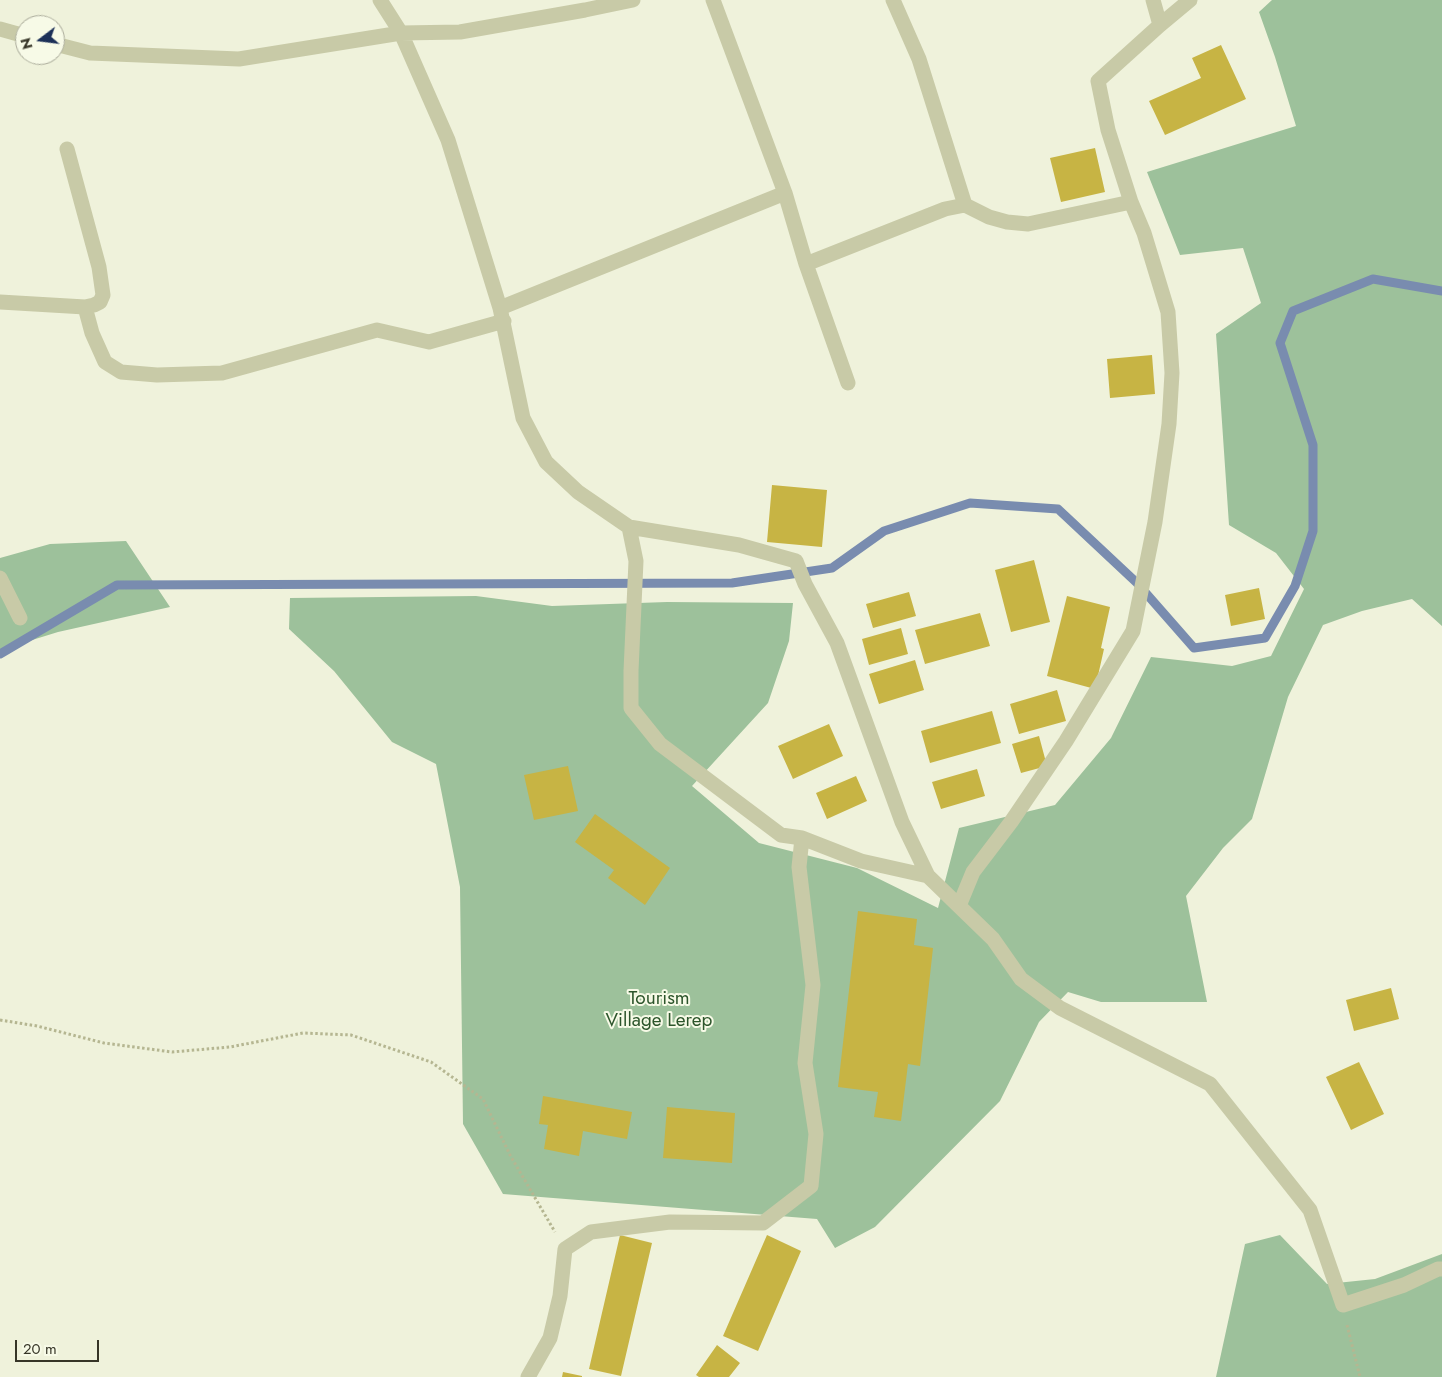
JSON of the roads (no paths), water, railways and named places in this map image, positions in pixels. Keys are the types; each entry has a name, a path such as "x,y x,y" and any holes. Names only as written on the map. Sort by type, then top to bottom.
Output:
{"street":[{"path":"380,0 401,33 448,140 502,315 523,418 546,462 578,492 629,527 739,545 796,561 805,584 837,643 902,822 928,876 993,939 1021,979 1060,1008 1210,1084 1310,1210 1343,1305 1404,1285 1438,1269 1442,1269"},
{"path":"65,47 90,53 239,60 401,33 460,32 633,0"},
{"path":"713,0 785,193 806,264 848,383"},
{"path":"893,0 919,59 965,205"},
{"path":"1152,0 1160,25"},
{"path":"959,906 973,872 1011,822 1066,741 1133,631 1146,568 1169,424 1172,373 1168,312 1144,233 1131,202 1108,130 1098,81 1190,0"},
{"path":"0,29 15,33"},
{"path":"0,302 85,307 100,302 103,295 99,267 67,149"},
{"path":"85,307 92,333 105,362 121,372 157,375 222,373 377,330 429,342 502,315 785,193"},
{"path":"806,264 944,209 965,205 989,217 1007,222 1028,224 1131,202"},
{"path":"629,527 636,560 631,708 660,744 781,835 802,838 861,861 928,876"},
{"path":"0,578 20,618"},
{"path":"528,1377 550,1338 560,1296 565,1250 591,1232 670,1222 764,1222 811,1186 816,1134 806,1063 813,985 799,867 802,838"}],"waterway":[{"path":"0,654 117,585 732,583 832,568 884,531 970,503 1058,509 1137,583 1194,648 1265,638 1295,586 1313,531 1313,445 1280,343 1293,311 1373,279 1442,291"}],"park label":[{"name":"Tourism Village Lerep","path":"659,1010"}]}
